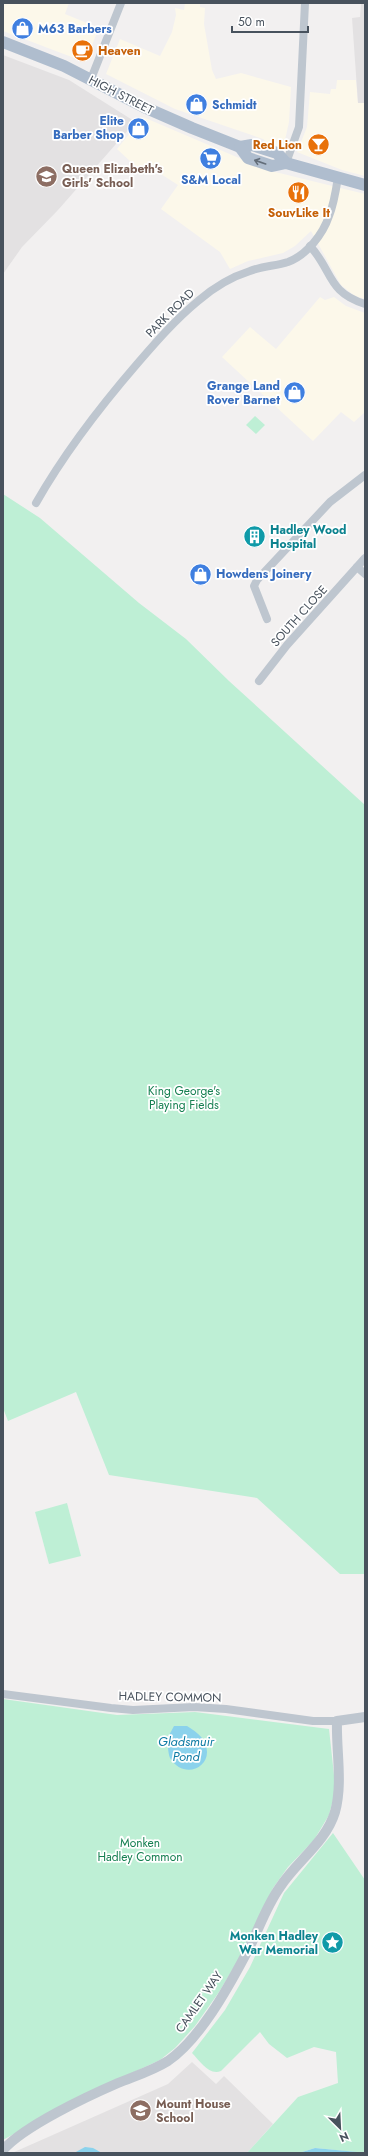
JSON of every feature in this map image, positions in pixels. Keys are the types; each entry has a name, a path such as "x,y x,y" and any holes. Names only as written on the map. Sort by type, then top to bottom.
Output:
{"main road":[{"name":"HIGH STREET","path":"3,42 64,66 144,107 240,147 252,145 277,153 286,163 365,185"}],"street":[{"path":"91,79 121,3"},
{"path":"286,163 299,127 305,3"},
{"name":"PARK ROAD","path":"36,503 59,463 85,427 178,319 198,301 227,281 252,270 288,262 300,255 310,246 323,229 330,216 338,178"},
{"path":"310,246 337,288 352,300 365,304"},
{"path":"267,619 254,586 257,580 330,502 365,475"},
{"name":"SOUTH CLOSE","path":"259,681 287,645 340,589 365,558"},
{"path":"357,567 365,574"},
{"name":"HADLEY COMMON","path":"3,1694 133,1710 194,1707 226,1709 313,1721 337,1721"},
{"path":"337,1721 365,1717"},
{"name":"CAMLET WAY","path":"3,2150 20,2136 59,2112 167,2061 182,2049 198,2030 220,1999 246,1954 265,1911 279,1888 320,1840 331,1822 338,1801 339,1783 337,1721"}],"shaded area":[{"path":"3,3 69,3 65,14 99,28 85,62 3,31"},
{"path":"185,3 200,3 200,7 205,8 204,24 212,70 216,79 241,73 291,87 289,122 283,149 269,144 263,139 175,109 106,74 120,39 160,56 172,32 176,15 175,8 184,10"},
{"path":"361,3 365,3 365,103 358,103 352,18 360,17"},
{"name":"Queen Elizabeth's Girls' School","path":"3,55 69,80 134,121 130,128 58,210 22,247 3,274"},
{"path":"337,80 356,80 358,103 365,103 365,176 342,170 297,152 307,127 310,92 330,94 331,89 336,89"},
{"path":"143,117 267,170 365,194 365,299 355,296 341,285 311,231 295,246 283,253 248,261 230,269 220,252 161,209 178,185 150,167 144,174 117,149"},
{"path":"320,297 325,300 334,297 346,306 365,313 365,412 354,422 341,412 313,441 222,357 250,327 276,349"},
{"path":"192,2062 216,2084 224,2076 273,2124 247,2153 12,2153 168,2084"}],"green space":[{"path":"255,416 265,425 256,434 246,425"},
{"name":"King George's Playing Fields","path":"3,494 40,518 139,603 186,639 229,681 365,805 365,1574 340,1574 257,1498 109,1475 76,1392 8,1421 3,1408"},
{"path":"67,1503 81,1556 49,1564 35,1512"},
{"name":"Monken Hadley Common","path":"3,1699 117,1715 195,1712 329,1729 334,1775 334,1796 329,1815 314,1840 288,1867 273,1888 242,1954 219,1992 195,2026 175,2048 160,2060 80,2097 3,2140"},
{"path":"333,1833 365,1880 365,2153 315,2148 299,2153 247,2153 298,2097 338,2083 336,2052 314,2047 287,2058 269,2044 260,2032 221,2071 217,2072 209,2070 192,2053 225,2010 250,1967 284,1893"}],"water":[{"name":"Gladsmuir Pond","path":"174,1726 187,1726 202,1738 206,1747 207,1756 204,1762 198,1767 191,1770 184,1769 176,1765 170,1758 167,1739"},
{"path":"85,2147 93,2148 102,2153 74,2153"},
{"path":"315,2148 357,2152 359,2153 299,2153"}],"place":[{"name":"M63 Barbers","path":"22,29"},
{"name":"Heaven","path":"82,51"},
{"name":"Schmidt","path":"197,105"},
{"name":"Elite Barber Shop","path":"139,128"},
{"name":"Red Lion","path":"318,145"},
{"name":"S&M Local","path":"211,159"},
{"name":"Queen Elizabeth's Girls' School","path":"46,176"},
{"name":"SouvLike It","path":"299,192"},
{"name":"Grange Land Rover Barnet","path":"295,393"},
{"name":"Hadley Wood Hospital","path":"254,537"},
{"name":"Howdens Joinery","path":"200,574"},
{"name":"Monken Hadley War Memorial","path":"333,1943"},
{"name":"Mount House School","path":"141,2111"}]}
